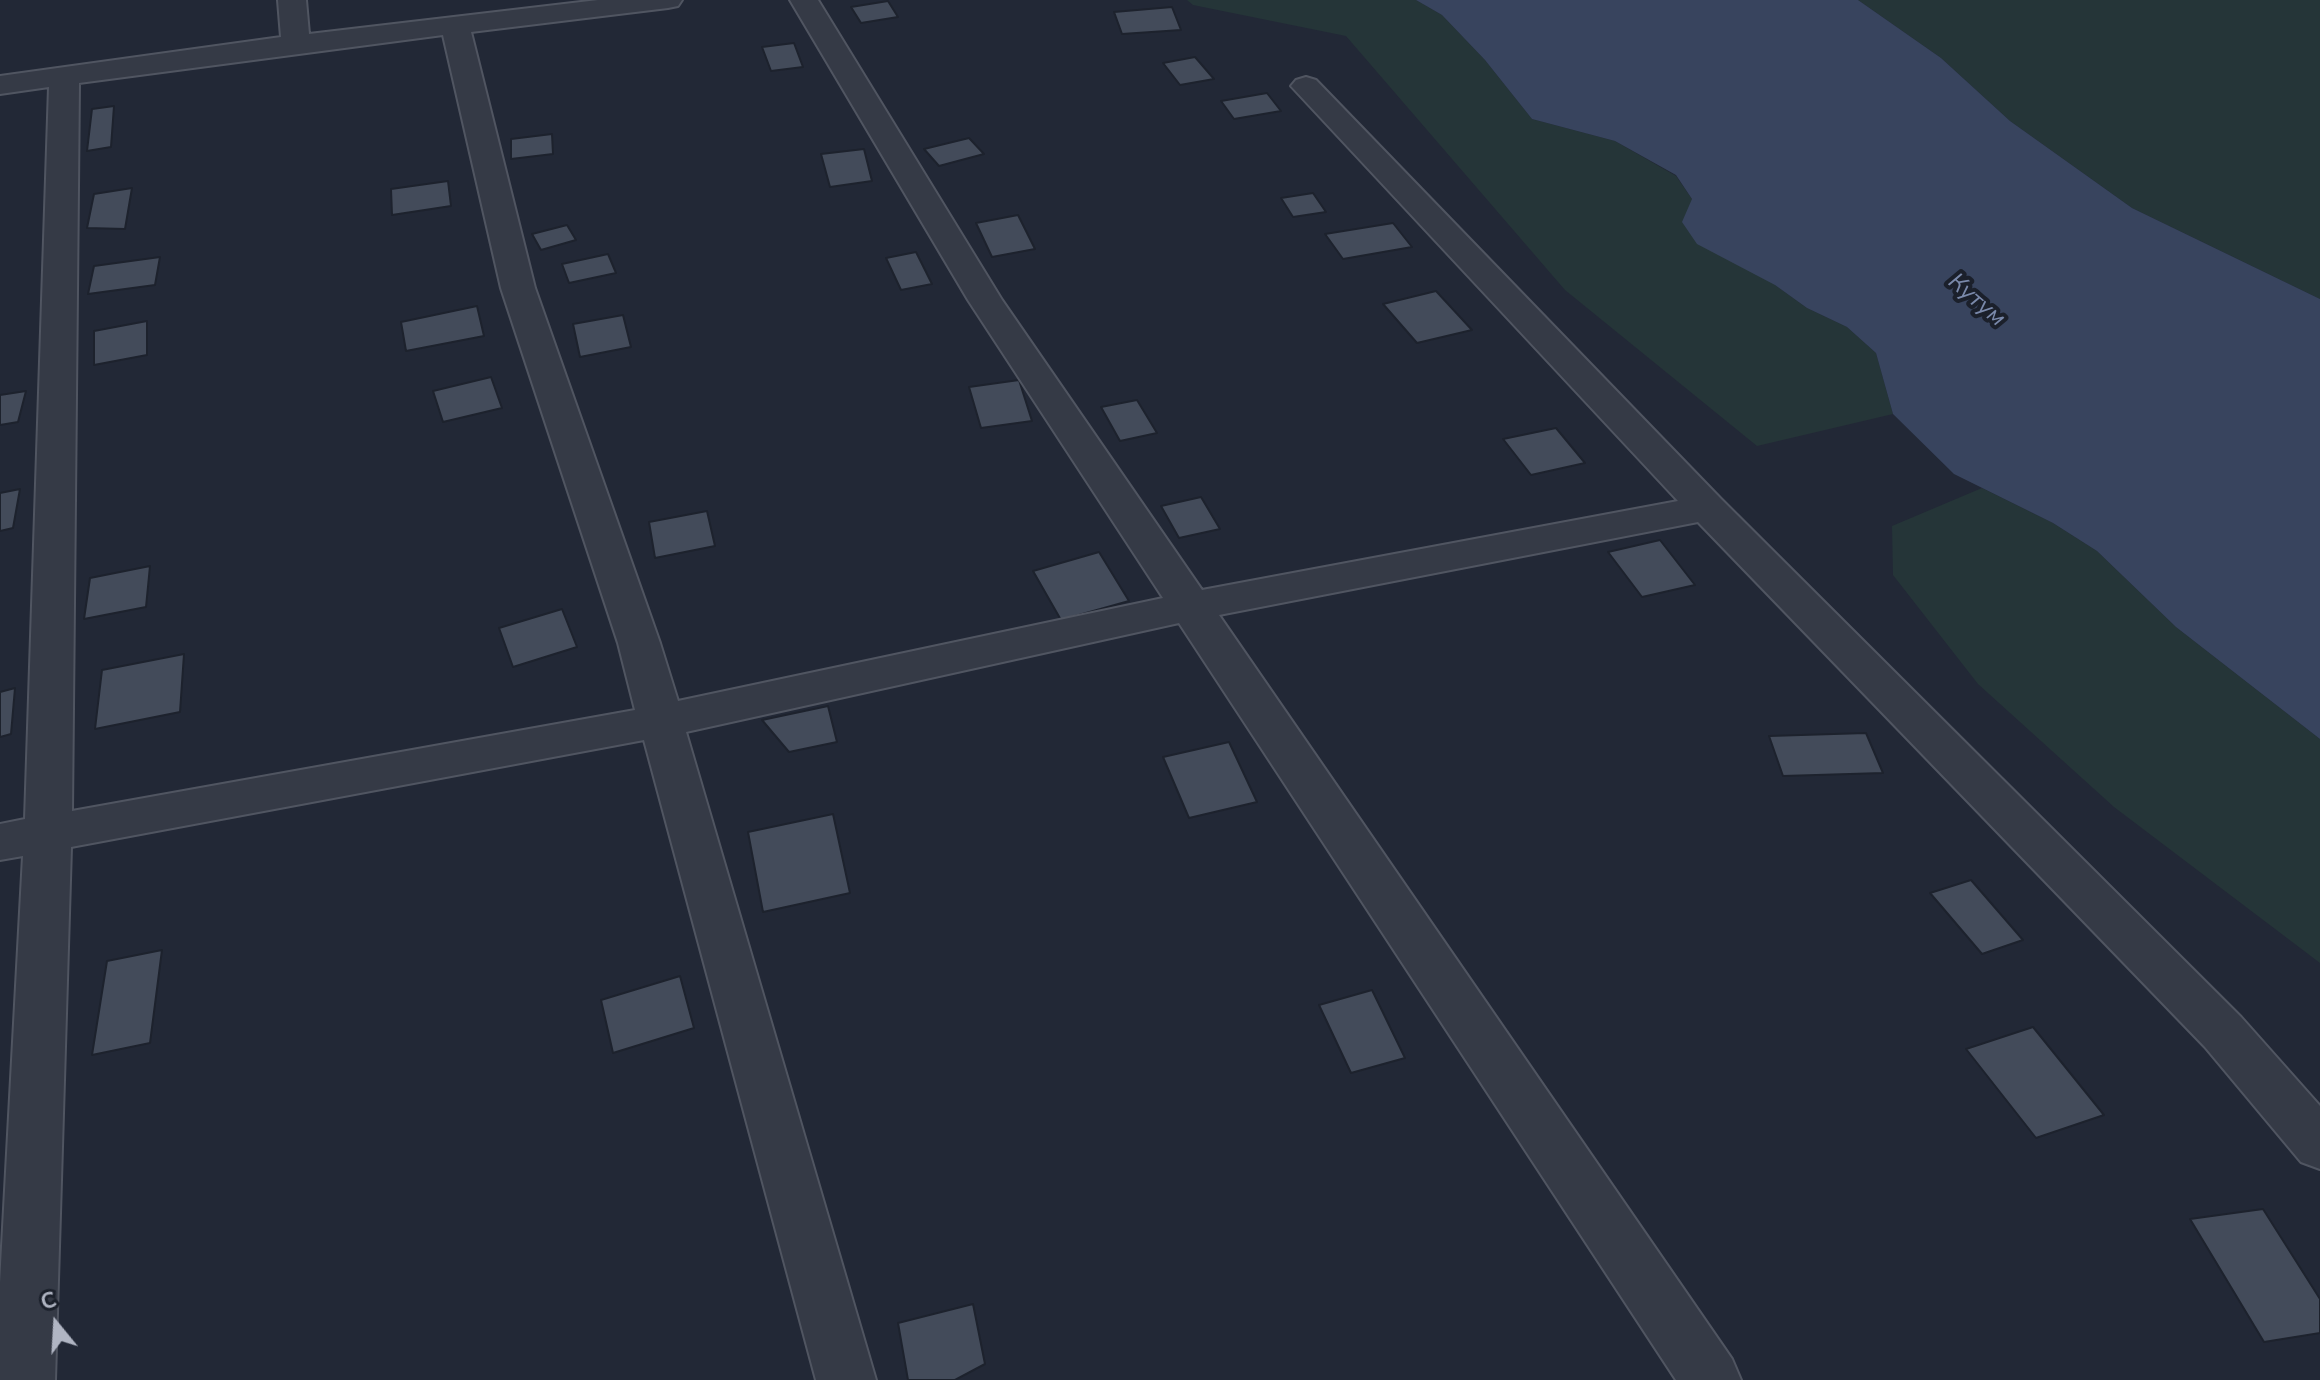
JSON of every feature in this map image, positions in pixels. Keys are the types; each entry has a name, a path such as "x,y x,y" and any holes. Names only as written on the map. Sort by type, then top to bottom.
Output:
{"street":[{"path":"292,0 296,44"},
{"path":"0,85 296,44 668,0"},
{"path":"804,0 985,300 1711,1380"},
{"path":"455,25 518,288 639,643 846,1380"},
{"path":"25,1380 48,834 64,76"},
{"path":"1306,86 1707,508 2223,1032 2320,1145"},
{"path":"0,842 661,721 1192,606 1707,508"}],"shaded area":[{"path":"1187,0 1416,0 1442,15 1485,60 1532,119 1615,141 1676,176 1692,199 1775,285 1807,308 1847,327 1876,353 1893,414 1757,446 1565,290 1346,36 1193,5"},
{"path":"1858,0 2320,0 2320,299 2132,208 2010,121 1941,58"},
{"path":"1982,488 2053,523 2097,551 2176,627 2320,739 2320,963 2114,807 1978,684 1893,575 1892,526"}],"water":[{"name":"Кутум","path":"1416,0 1858,0 1941,58 2010,121 2132,208 2320,299 2320,739 2176,627 2097,551 2053,523 1954,474 1893,414 1876,353 1847,327 1807,308 1775,285 1697,244 1682,222 1692,199 1676,175 1615,141 1532,119 1485,60 1442,15"}],"building":[{"path":"888,1 898,17 861,23 851,7"},
{"path":"1172,7 1181,30 1122,34 1114,12"},
{"path":"794,43 803,67 771,71 762,47"},
{"path":"1195,57 1214,79 1180,85 1163,63"},
{"path":"1267,93 1281,111 1234,119 1221,101"},
{"path":"114,106 111,147 87,151 92,109"},
{"path":"552,134 553,154 511,159 511,139"},
{"path":"969,138 984,154 939,166 924,149"},
{"path":"864,149 872,181 830,187 821,154"},
{"path":"448,181 451,206 392,215 391,189"},
{"path":"132,188 125,229 87,228 94,194"},
{"path":"1313,193 1326,212 1293,217 1281,198"},
{"path":"1018,215 1035,249 992,257 976,223"},
{"path":"1393,223 1412,247 1343,259 1325,234"},
{"path":"567,225 576,240 541,250 532,234"},
{"path":"916,252 932,284 901,290 886,258"},
{"path":"608,254 616,273 569,283 562,264"},
{"path":"160,257 155,285 88,294 94,266"},
{"path":"1436,291 1472,330 1417,343 1383,304"},
{"path":"477,306 484,336 406,351 401,322"},
{"path":"623,315 631,347 580,357 573,324"},
{"path":"147,321 147,355 94,365 94,331"},
{"path":"491,377 502,408 443,422 433,391"},
{"path":"1019,380 1032,421 981,428 969,387"},
{"path":"26,391 18,422 0,425 0,395"},
{"path":"1137,400 1157,433 1120,441 1101,407"},
{"path":"1556,428 1585,463 1531,475 1503,439"},
{"path":"20,489 13,528 0,531 0,493"},
{"path":"1201,497 1220,529 1179,538 1161,506"},
{"path":"707,511 715,546 655,558 649,522"},
{"path":"1660,540 1695,585 1642,597 1608,552"},
{"path":"1099,552 1129,601 1061,620 1033,571"},
{"path":"150,566 146,607 84,619 90,578"},
{"path":"562,609 577,647 513,667 499,628"},
{"path":"184,654 180,712 95,729 102,670"},
{"path":"15,688 11,734 0,737 0,692"},
{"path":"828,706 837,742 789,752 762,720"},
{"path":"1866,733 1883,773 1783,776 1769,736"},
{"path":"1229,742 1257,802 1189,818 1163,757"},
{"path":"833,814 850,893 763,912 748,832"},
{"path":"1971,880 2023,940 1982,954 1930,893"},
{"path":"162,950 150,1043 92,1055 107,961"},
{"path":"680,976 694,1028 613,1053 601,1000"},
{"path":"1372,990 1405,1058 1351,1073 1319,1005"},
{"path":"2033,1027 2104,1115 2036,1138 1966,1049"},
{"path":"2263,1209 2320,1299 2320,1333 2264,1342 2190,1219"},
{"path":"973,1304 985,1364 955,1380 908,1380 898,1323"}]}
